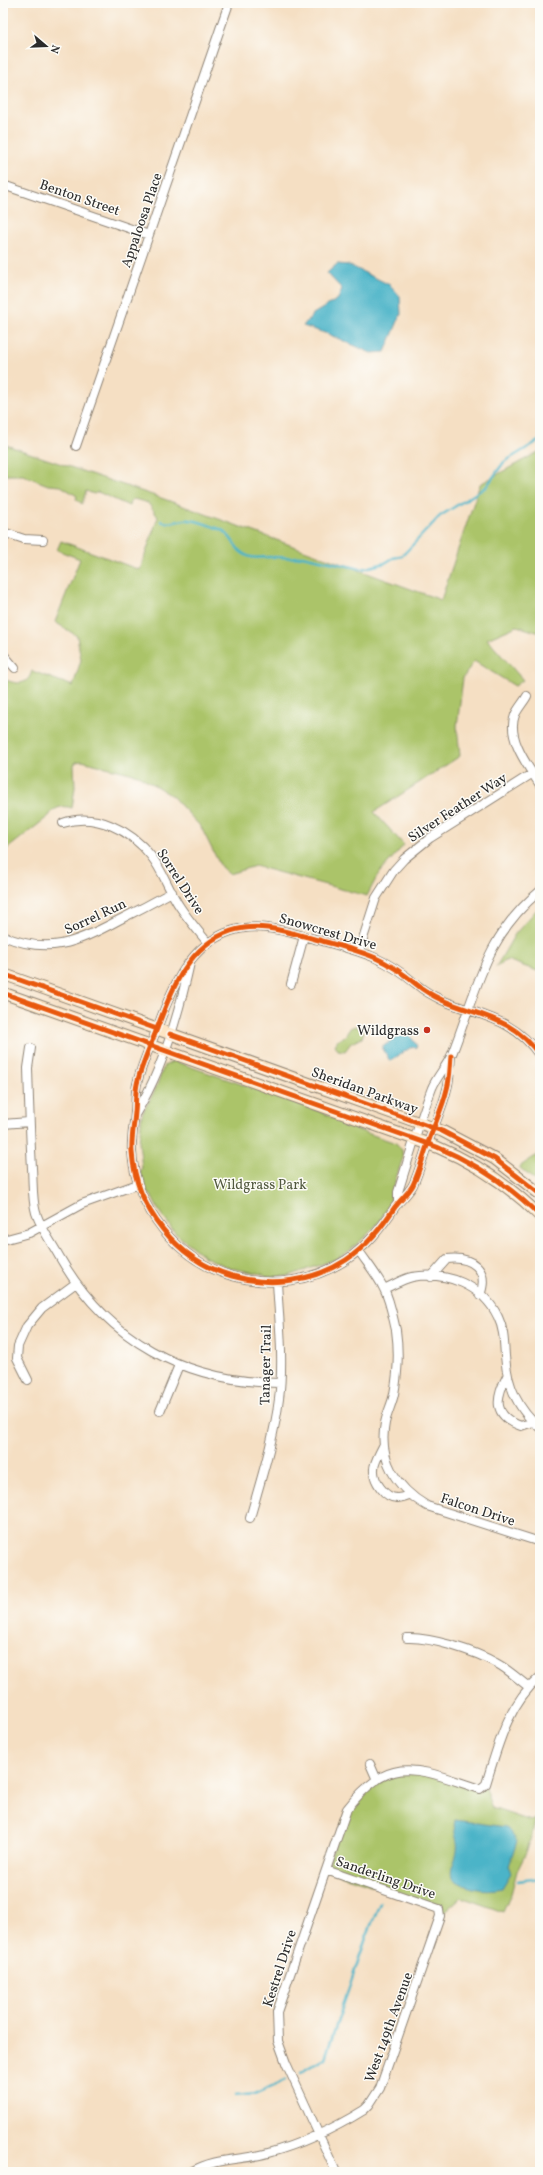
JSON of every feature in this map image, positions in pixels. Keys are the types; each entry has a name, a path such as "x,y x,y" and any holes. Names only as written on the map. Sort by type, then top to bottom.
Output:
{"main road":[{"name":"Sheridan Parkway","path":"3,974 433,1127 495,1158 540,1194"},
{"name":"Sheridan Parkway","path":"3,993 416,1138 468,1162 494,1177 540,1216"}],"street":[{"name":"Appaloosa Place","path":"76,446 229,3"},
{"name":"Benton Street","path":"3,185 149,235"},
{"path":"3,532 24,539 43,540"},
{"path":"3,654 15,668"},
{"path":"528,696 515,715 514,729 521,753 540,785"},
{"name":"Silver Feather Way","path":"359,951 376,898 387,880 404,859 430,838 532,773"},
{"name":"Sorrel Drive","path":"63,823 76,819 89,820 111,826 131,836 151,856 179,906 208,943"},
{"path":"398,1204 398,1192 432,1087 451,1056 484,964 494,944 516,913 540,891"},
{"name":"Sorrel Run","path":"3,936 28,944 48,946 68,944 91,935 172,892"},
{"name":"Snowcrest Drive","path":"451,1056 447,1089 413,1184 374,1237 359,1251 340,1264 325,1271 294,1280 277,1282 238,1278 207,1266 192,1257 170,1238 159,1225 144,1200 138,1184 132,1154 132,1136 137,1084 171,990 191,960 208,943 231,931 244,927 268,927 359,951 386,961 436,998 515,1028 526,1037 540,1056"},
{"path":"291,984 304,936"},
{"path":"135,1114 150,1091 184,991 191,960"},
{"path":"31,1048 28,1068 34,1203 42,1226 76,1283 103,1315 122,1332 157,1355 179,1365 221,1378 242,1382 280,1383"},
{"path":"3,1124 30,1122"},
{"path":"3,1240 17,1237 42,1226 87,1202 138,1184"},
{"name":"Falcon Drive","path":"359,1251 384,1289 396,1331 398,1365 394,1394 385,1423 383,1446 374,1468 374,1476 383,1491 398,1498 410,1495"},
{"path":"431,1277 447,1259 465,1259 480,1270 483,1280 480,1295"},
{"path":"384,1289 412,1277 450,1278 466,1283 480,1295 490,1305 500,1322 504,1334 507,1376 510,1389 519,1405 537,1425"},
{"name":"Tanager Trail","path":"250,1518 276,1422 280,1383 277,1282"},
{"path":"28,1380 16,1358 24,1331 42,1308 76,1283"},
{"path":"160,1411 179,1365"},
{"path":"507,1376 498,1396 498,1404 501,1413 508,1419 522,1426 537,1425"},
{"name":"Falcon Drive","path":"383,1446 387,1464 399,1484 410,1495 427,1506 540,1542"},
{"path":"407,1638 423,1638 479,1655 496,1662 528,1687"},
{"name":"Kestrel Drive","path":"336,2172 286,2063 278,2041 277,2012 347,1809 366,1787 377,1780 397,1771 410,1769 425,1771 480,1789 486,1784 506,1722 516,1702 528,1687 540,1677"},
{"path":"370,1764 377,1780"},
{"name":"Sanderling Drive","path":"326,1870 439,1908"},
{"name":"West 149th Avenue","path":"191,2172 211,2162 267,2154 319,2133 364,2110 369,2105 380,2088 440,1916 439,1908"}],"green space":[{"path":"3,444 164,499 441,600 480,484 540,451 540,633 517,626 487,639 523,680 515,686 474,661 463,678 457,726 460,756 374,812 404,845 379,873 367,896 255,866 229,874 221,867 201,827 172,796 138,775 82,761 76,762 74,765 75,787 72,808 62,807 56,809 3,852 3,679 16,683 24,682 30,676 32,671 73,686 81,660 77,636 55,622 80,559 57,550 61,541 140,570 158,517 148,503 134,499 130,501 129,506 98,492 94,494 86,491 82,504 76,499 77,496 61,486 48,485 23,475 3,475"},
{"path":"540,906 540,972 507,960 496,967 515,934"},
{"path":"357,1026 364,1031 362,1038 351,1043 345,1051 338,1050 335,1045 338,1040 345,1036 351,1027"},
{"name":"Wildgrass Park","path":"174,1061 319,1111 358,1130 396,1143 402,1150 403,1158 390,1203 379,1222 349,1251 336,1259 289,1276 267,1277 262,1274 230,1268 205,1257 175,1233 159,1211 151,1195 147,1193 140,1171 142,1168 139,1142 142,1114 155,1090 164,1066"},
{"path":"540,1153 540,1185 519,1167"},
{"path":"410,1769 484,1786 492,1808 531,1821 536,1819 527,1851 517,1871 511,1894 503,1912 461,1897 440,1916 439,1908 326,1870 347,1809 366,1787"}],"water":[{"path":"337,264 349,265 390,285 400,296 401,314 385,352 371,353 328,334 303,326 313,314 338,299 342,289 327,273"},
{"path":"407,1031 417,1046 415,1048 413,1046 390,1061 382,1047"},
{"path":"455,1820 506,1827 517,1841 509,1866 511,1873 502,1888 489,1890 476,1889 464,1885 452,1878 451,1871 457,1847 454,1828"}],"waterway":[{"path":"161,521 170,523 192,520 220,529 229,536 240,551 244,554 257,558 292,558 302,556 362,569 385,563 393,558 402,556 440,516 486,487 504,462 540,440"},
{"path":"518,1881 540,1878"},
{"path":"301,2073 325,2058 367,1935 380,1903"},
{"path":"235,2096 255,2094 286,2080"}],"cycle path":[{"path":"451,1056 449,1081 445,1096 413,1185 367,1243 354,1255 333,1267 305,1278 276,1282 232,1276 212,1268 194,1258 177,1245 151,1212 135,1173 132,1152 136,1087 146,1055 176,983 193,957 204,946 231,931 253,927 286,931 347,948 381,960 404,974 432,995 448,1003 497,1020 512,1028 527,1040 540,1056"},
{"path":"3,974 157,1029"},
{"path":"3,993 437,1147 465,1160 492,1176 517,1195 540,1216"},
{"path":"170,1034 442,1131 495,1159 540,1194"}],"place":[{"name":"Wildgrass","path":"427,1030"}]}
